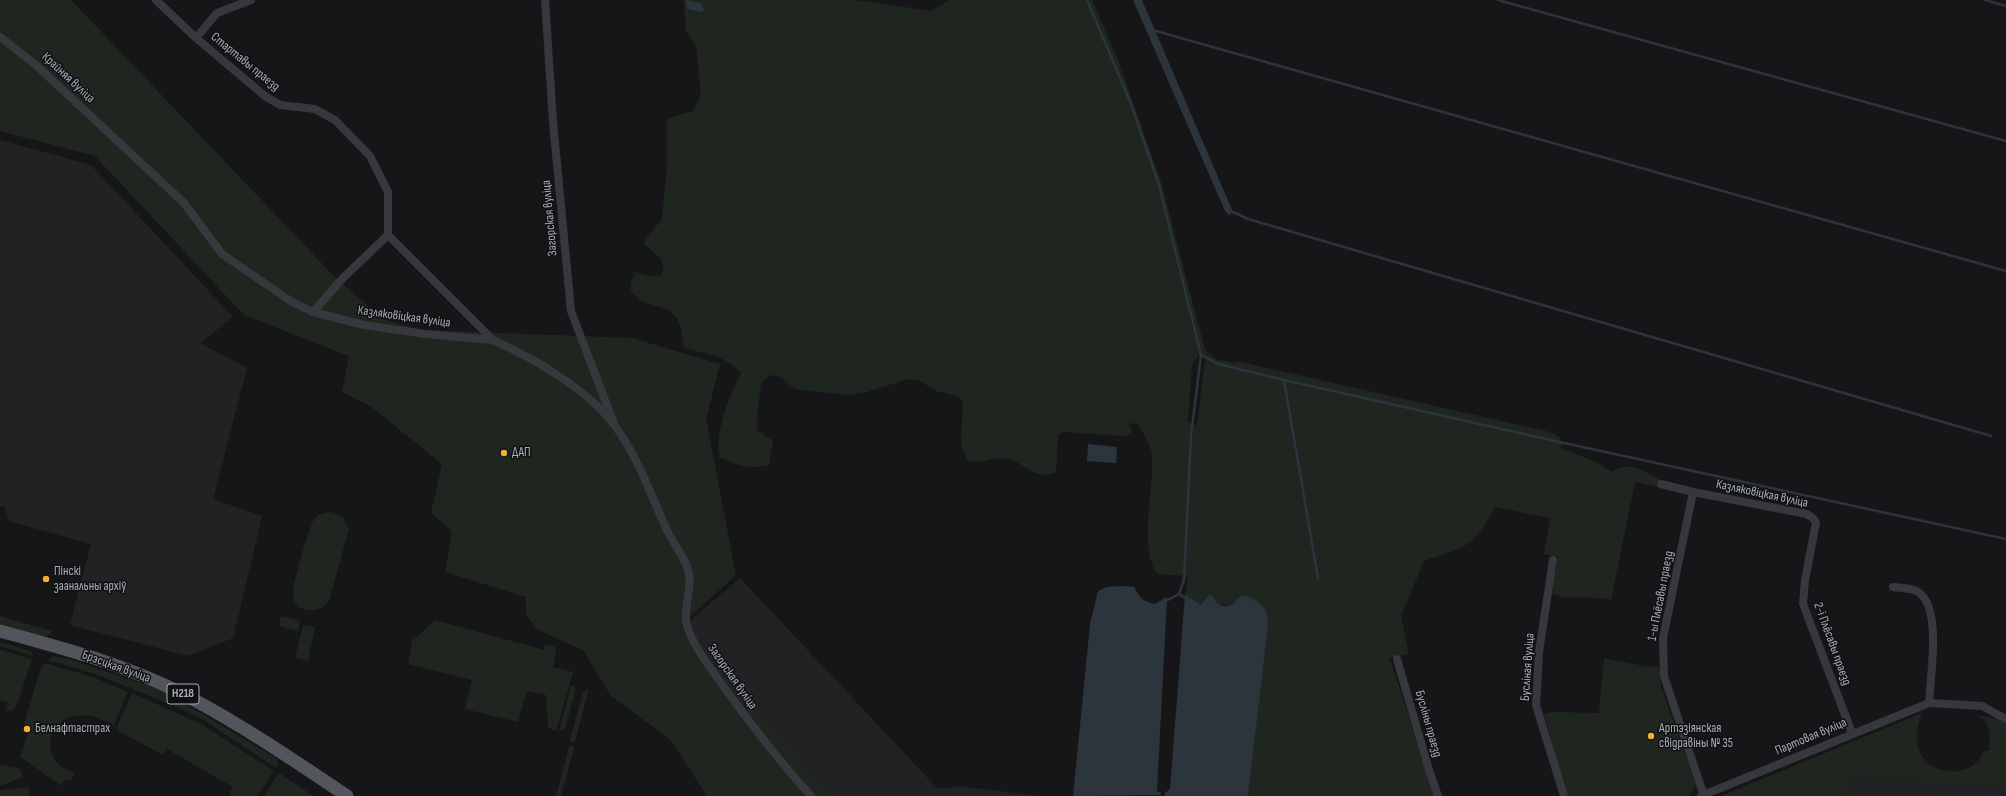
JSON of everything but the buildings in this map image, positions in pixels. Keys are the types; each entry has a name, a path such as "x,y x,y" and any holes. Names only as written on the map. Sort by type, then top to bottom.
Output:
{"main road":[{"name":"Брэсцкая вуліца","path":"0,631 116,665 185,695 288,756 347,796"}],"street":[{"name":"Стартавы праезд","path":"156,0 196,38 265,96 280,105 315,109 335,120 370,156 388,192 388,235"},
{"path":"196,38 217,13 252,0"},
{"name":"Загорская вуліца","path":"545,0 553,122 571,311 615,426 636,460 670,537 688,569 690,594 687,627 695,645 709,668 763,741 810,796"},
{"name":"Крайняя вуліца","path":"0,37 36,65 117,140"},
{"name":"Казляковіцкая вуліца","path":"117,140 184,203 222,254 292,302 313,312 364,325 493,340"},
{"path":"313,312 343,278 388,235"},
{"name":"Загорская вуліца","path":"388,235 493,340 515,350 582,392 615,426"},
{"name":"Казляковіцкая вуліца","path":"1661,484 1811,517 1814,519 1816,524 1808,562"},
{"name":"1-ы Плёсавы праезд","path":"1693,492 1663,638 1662,660 1667,689 1703,796"},
{"name":"Бусліная вуліца","path":"1552,560 1539,652 1536,705 1564,796"},
{"name":"2-і Плёсавы праезд","path":"1808,562 1803,604 1852,733"},
{"path":"1893,587 1915,590 1922,595 1928,604 1934,636 1930,702"},
{"name":"Бусліны праезд","path":"1397,659 1438,796"},
{"name":"Партовая вуліца","path":"1703,796 1852,733 1930,702 1982,706 2006,719"}],"shaded area":[{"path":"0,0 71,0 332,274 382,319 422,330 632,338 720,364 706,419 736,575 681,625 832,796 707,796 670,739 611,696 583,650 538,630 526,615 526,597 445,572 452,531 431,513 442,464 370,406 342,392 349,356 244,315 95,156 0,131"},
{"path":"684,0 856,0 932,11 949,0 1092,0 1120,65 1162,185 1205,350 1218,360 1235,363 1236,361 1550,432 1559,437 1563,444 1561,448 1598,463 1612,472 1624,467 1630,467 1644,471 1662,481 1662,488 1635,482 1611,600 1567,597 1552,594 1558,557 1544,554 1550,518 1495,507 1480,532 1469,543 1456,550 1424,561 1401,616 1409,654 1389,658 1434,796 1248,796 1268,627 1239,597 1228,605 1213,604 1201,606 1185,595 1188,576 1158,574 1152,564 1148,534 1152,454 1148,442 1137,424 1129,423 1132,432 1127,436 1063,432 1058,436 1056,472 1042,475 1032,472 1011,460 1000,458 980,462 968,460 964,453 961,439 963,408 962,400 953,395 936,391 919,380 908,379 867,392 850,395 795,389 781,377 772,375 766,378 761,384 757,415 757,430 773,441 769,465 749,467 719,457 719,436 721,425 728,403 741,373 735,367 722,359 684,348 681,327 677,318 669,310 641,301 631,292 631,282 635,272 652,277 661,275 664,269 661,259 643,243 662,219 667,168 667,119 693,111 701,95 696,46 686,31","holes":["1199,355 1205,359 1197,426 1188,421 1192,365"]},
{"path":"685,0 701,3 704,11 701,12 687,9"},
{"path":"1133,0 1142,0 1233,212 1229,215 1225,211"},
{"path":"0,140 91,165 233,317 200,343 247,368 213,499 262,516 233,638 189,656 70,625 91,544 9,521 5,506 0,506"},
{"path":"1088,444 1117,447 1116,463 1087,461"},
{"path":"332,512 343,518 349,529 329,601 319,609 307,610 297,605 294,600 293,593 299,567 309,531 315,518 321,514"},
{"path":"740,578 938,789 959,786 1039,796 821,796 684,626"},
{"path":"1107,587 1134,587 1142,598 1147,602 1155,604 1167,597 1157,791 1161,793 1161,795 1073,796 1090,624 1098,591"},
{"path":"1210,594 1217,603 1222,606 1229,606 1240,597 1247,596 1261,605 1267,614 1268,627 1248,796 1164,796 1170,789 1185,595 1201,605"},
{"path":"0,616 52,631 51,634 42,637 0,626"},
{"path":"281,616 300,621 298,631 279,626"},
{"path":"435,620 544,650 545,645 553,646 556,649 553,667 573,672 556,731 548,727 546,695 527,691 518,722 465,709 472,680 408,664 412,641"},
{"path":"303,625 315,627 308,661 295,658"},
{"path":"0,642 31,651 33,656 0,646"},
{"path":"0,650 32,659 17,705 13,710 5,712 8,702 0,700"},
{"path":"53,656 69,659 164,691 276,758 278,762 276,768 202,719 177,707 95,674 48,660"},
{"path":"1604,658 1649,667 1659,666 1661,686 1696,785 1689,796 1567,796 1544,714 1552,712 1599,713"},
{"path":"45,663 93,677 128,692 114,725 92,716 74,716 61,722 53,732 50,744 53,756 61,766 74,772 72,780 62,781 62,786 20,757 28,733 22,731 40,670"},
{"path":"571,685 576,688 565,729 559,731"},
{"path":"589,689 575,741 571,742 570,740 583,693"},
{"path":"132,693 201,724 274,771 257,796 232,796 230,793 233,787 167,749 164,754 160,753 116,729"},
{"path":"1922,713 1917,733 1919,750 1926,761 1938,769 1951,771 1965,770 1976,763 1984,751 1989,751 1990,735 1988,726 1982,718 1977,715 1997,719 2006,723 2006,788 1850,778 1847,796 1721,796"},
{"path":"572,746 574,748 561,796 556,796 569,747"},
{"path":"0,765 19,768 23,777 0,786"},
{"path":"279,773 313,796 264,796"},
{"path":"1849,778 2006,788 2006,796 1847,796"},
{"path":"29,787 29,796 0,796 0,790"}],"waterway":[{"path":"1087,0 1131,104 1159,185 1201,355 1191,435 1184,580 1179,594 1164,602"},
{"path":"1498,0 2006,141"},
{"path":"1985,0 2006,6"},
{"path":"1156,31 2006,271"},
{"path":"1233,212 1248,219 1991,436"},
{"path":"1201,355 1218,364 1284,380 1564,443 2006,539"},
{"path":"1284,380 1318,578"},
{"path":"1179,594 1187,599"}],"place":[{"name":"ДАП","path":"504,453"},
{"name":"Пінскі заанальны архіў","path":"46,579"},
{"name":"Белнафтастрах","path":"27,729"},
{"name":"Артэзіянская свідравіны № 35","path":"1651,736"}]}
